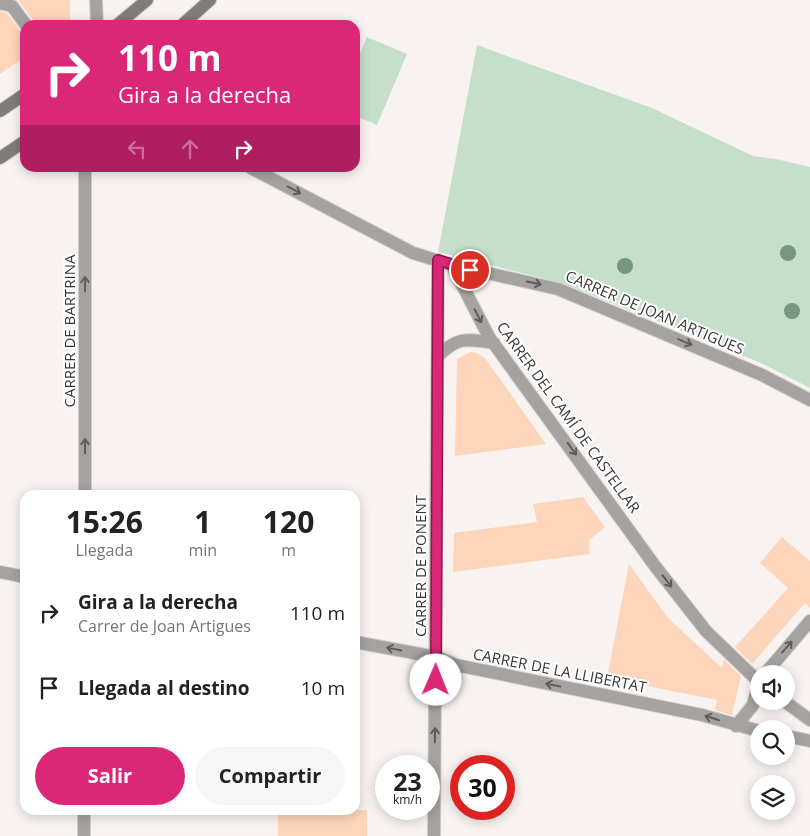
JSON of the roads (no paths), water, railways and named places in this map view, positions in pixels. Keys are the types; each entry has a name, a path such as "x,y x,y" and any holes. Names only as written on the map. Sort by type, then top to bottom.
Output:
{"street":[{"path":"96,0 96,20"},
{"path":"123,20 147,0"},
{"path":"188,20 210,0"},
{"path":"0,3 12,6 22,20"},
{"path":"0,111 20,97"},
{"path":"0,158 20,144"},
{"name":"CARRER DE BARTRINA","path":"85,172 85,490"},
{"path":"259,172 413,253 452,265"},
{"name":"CARRER DE PONENT","path":"434,836 438,260"},
{"name":"CARRER DEL CAMÍ DE CASTELLAR","path":"452,265 494,343 656,566 706,631 750,673"},
{"name":"CARRER DE JOAN ARTIGUES","path":"452,265 558,289 762,375 810,400"},
{"path":"437,356 451,342 470,339 494,343"},
{"path":"0,572 20,576"},
{"path":"773,665 810,621"},
{"name":"CARRER DE LA LLIBERTAT","path":"360,643 436,657 456,665 702,715 750,729"},
{"path":"736,726 750,709"},
{"path":"795,709 810,720"},
{"path":"795,738 810,741"},
{"path":"84,815 84,836"}]}
